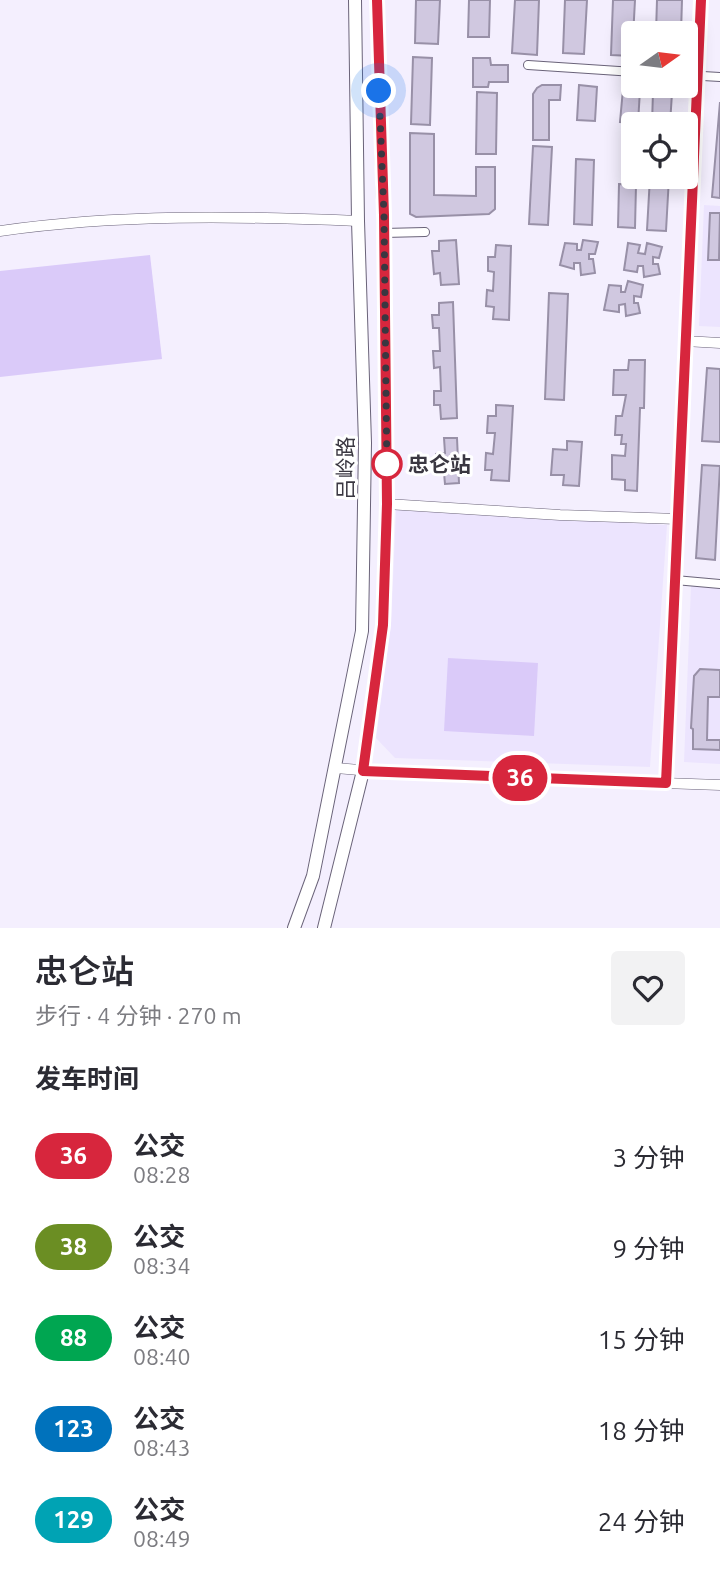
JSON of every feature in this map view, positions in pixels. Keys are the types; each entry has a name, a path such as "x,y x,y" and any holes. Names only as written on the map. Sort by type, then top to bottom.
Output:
{"main road":[{"name":"吕岭路","path":"295,928 313,877 362,631 365,443 353,0"},
{"name":"吕岭路","path":"324,928 363,771 383,625 387,504 384,233 377,17 379,0"}],"street":[{"path":"698,22 701,0"},
{"path":"528,65 621,71"},
{"path":"698,75 720,77"},
{"path":"666,783 685,341 690,98"},
{"path":"0,231 157,219 286,218 358,221"},
{"path":"384,233 425,232"},
{"path":"685,341 720,343"},
{"path":"387,504 678,519"},
{"path":"675,580 720,584"},
{"path":"336,768 720,785"}],"shaded area":[{"path":"704,205 720,206 720,327 699,326"},
{"path":"150,255 162,359 0,377 0,271"},
{"path":"396,510 667,525 650,767 395,758 376,738 391,624"},
{"path":"691,586 720,587 720,764 684,762"},
{"path":"448,658 538,663 534,736 444,731"}],"building":[{"path":"416,0 440,0 438,44 415,43"},
{"path":"469,0 490,0 489,37 468,37"},
{"path":"515,0 539,0 537,55 512,53"},
{"path":"565,0 587,0 584,54 563,53"},
{"path":"613,0 635,0 634,21 621,21 621,55 611,55"},
{"path":"657,0 682,0 681,21 656,21"},
{"path":"413,57 432,58 430,125 411,124"},
{"path":"473,58 490,58 491,65 508,65 508,82 489,82 488,87 473,87"},
{"path":"542,85 561,85 560,100 549,100 549,140 533,140 533,94"},
{"path":"579,85 597,87 595,121 577,120"},
{"path":"477,92 497,93 496,154 476,154"},
{"path":"622,98 640,98 639,112 621,112 620,122"},
{"path":"653,98 672,98 671,112 652,112"},
{"path":"720,102 720,198 712,197"},
{"path":"410,133 434,134 434,195 476,196 476,167 495,167 495,209 489,214 416,217 410,214"},
{"path":"533,146 552,147 548,225 529,224"},
{"path":"576,159 594,160 592,225 574,224"},
{"path":"619,184 621,189 636,189 635,228 618,227"},
{"path":"649,189 668,189 666,231 647,230"},
{"path":"710,213 720,213 719,260 708,260"},
{"path":"456,240 459,284 441,285 440,273 434,274 432,251 439,251 439,241"},
{"path":"583,240 598,242 595,254 589,254 589,259 593,259 595,273 581,275 580,263 574,263 574,269 560,265 565,243 577,244 577,250 581,250"},
{"path":"628,243 640,245 638,253 645,254 647,243 662,247 659,258 653,257 653,264 658,264 660,274 644,277 643,266 638,266 637,272 624,270"},
{"path":"496,245 511,246 509,320 493,319 494,307 486,306 487,290 493,291 494,272 488,271 488,257 495,257"},
{"path":"628,281 643,285 641,297 634,296 634,303 638,303 640,313 626,316 625,304 619,305 619,312 604,310 609,285 621,286 621,292 625,292"},
{"path":"549,293 568,294 564,400 545,399"},
{"path":"453,302 457,418 441,419 440,405 434,405 434,391 441,391 440,367 434,368 433,351 440,351 439,328 433,328 432,315 439,315 439,303"},
{"path":"629,360 645,360 637,491 625,490 625,480 612,479 612,455 625,456 626,444 621,444 622,435 615,435 616,416 622,416 626,395 613,395 614,370 628,370"},
{"path":"707,368 720,369 720,442 702,441"},
{"path":"496,405 513,406 509,481 491,480 492,470 485,470 486,453 493,454 495,433 487,433 488,416 496,416"},
{"path":"444,438 457,438 459,483 445,484 444,473 437,473 436,454 445,453"},
{"path":"567,441 582,442 579,486 563,485 564,475 551,475 553,449 567,450"},
{"path":"702,465 720,466 715,560 696,558"},
{"path":"700,669 720,670 720,697 708,697 707,740 720,740 720,750 693,749 691,728 694,676"}],"bus line":[{"name":"36","path":"377,0 384,215 387,504 383,625 363,771 666,783 701,0"}],"place":[{"name":"忠仑站","path":"387,464"}],"route":[{"path":"379,91 384,215 387,477 387,464"}]}
